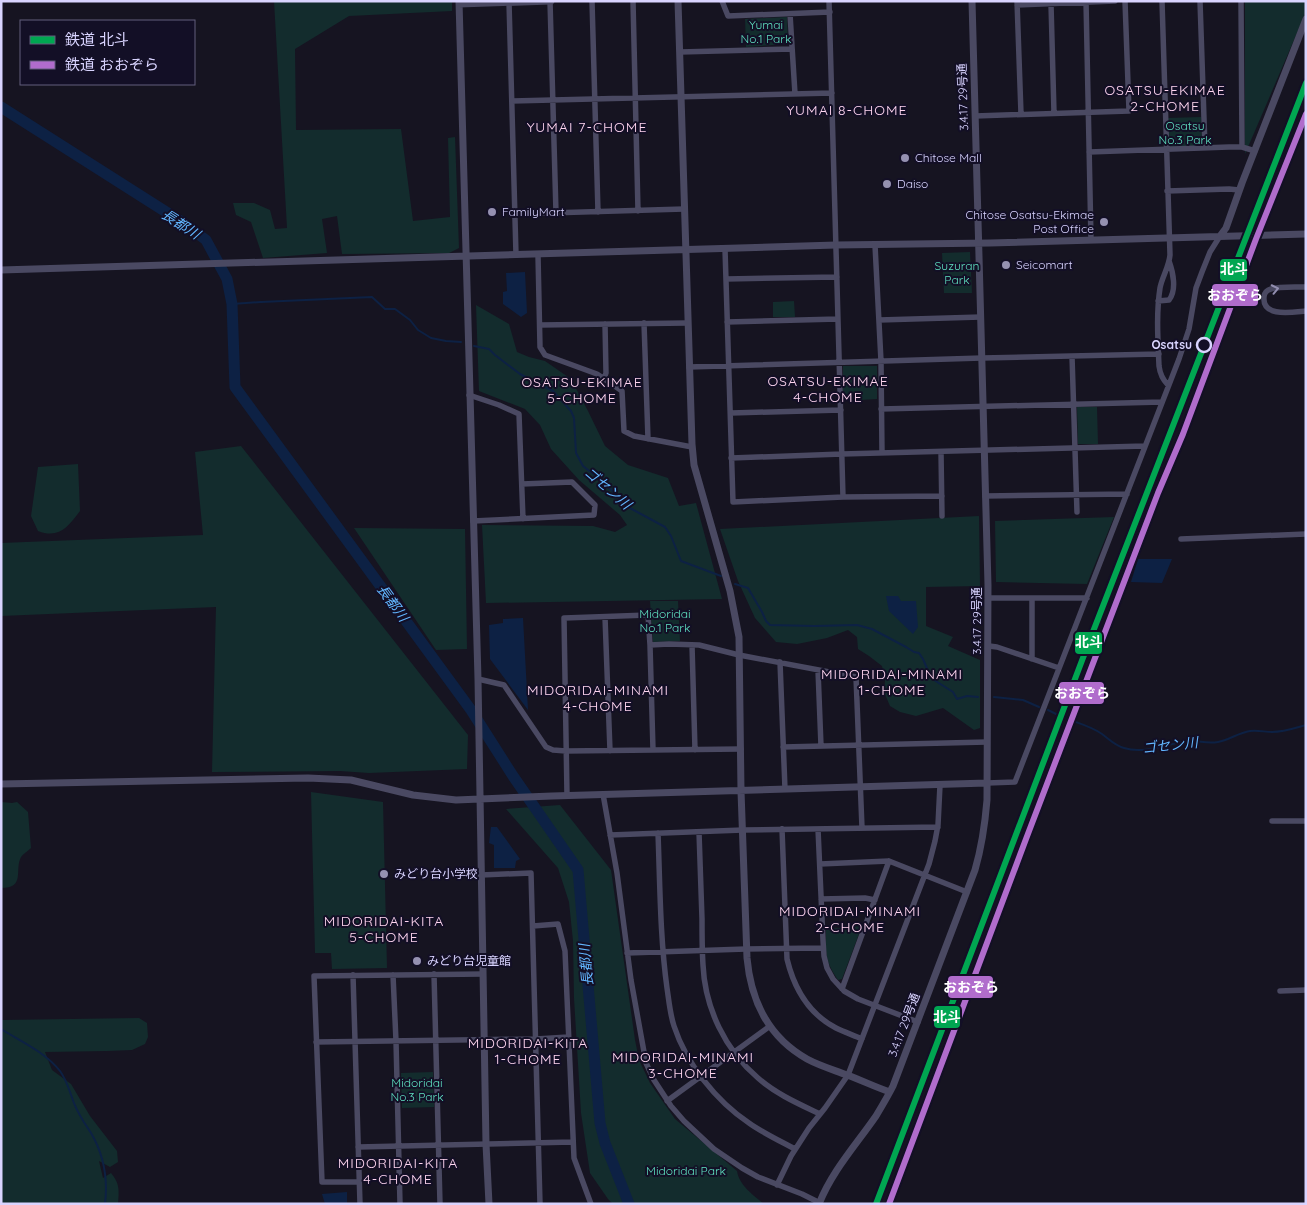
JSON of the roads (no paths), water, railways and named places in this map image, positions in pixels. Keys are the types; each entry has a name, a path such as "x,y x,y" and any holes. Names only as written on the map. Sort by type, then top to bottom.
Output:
{"street":[{"path":"489,1204 486,1144 478,679 459,2 551,1 556,213"},
{"path":"592,1 598,212"},
{"path":"634,1 638,210"},
{"path":"678,1 692,447 694,465 730,591 739,637 748,974 760,1011 781,1039 802,1056 817,1064 890,1092"},
{"path":"722,1 728,16 830,12"},
{"path":"829,1 843,497"},
{"name":"3.4.17 29号通","path":"820,1203 838,1168 875,1117 893,1086 967,892 979,858 984,835 987,783 989,646 972,1"},
{"path":"1022,114 1017,3 1051,4 1115,1"},
{"path":"975,116 1129,112 1126,1"},
{"path":"1158,301 1170,300 1174,295 1172,270 1169,261 1162,1"},
{"path":"1200,1 1205,148"},
{"path":"1241,1 1242,147"},
{"path":"509,2 516,255"},
{"path":"1086,2 1091,240"},
{"path":"1051,4 1054,114"},
{"path":"790,14 795,94"},
{"path":"1,784 308,778 351,780 413,795 434,798 480,800 567,795 1015,782 1179,358 1189,329 1196,288 1202,272 1210,252 1226,228 1306,19"},
{"path":"680,52 792,49"},
{"path":"512,101 832,93"},
{"path":"1089,152 1242,147 1255,151"},
{"path":"1168,191 1240,190"},
{"path":"515,214 684,209"},
{"path":"1,270 836,245 1306,234"},
{"path":"875,245 881,361 882,453"},
{"path":"725,249 733,502 843,497 942,496"},
{"path":"538,255 540,347 545,355 590,372 622,392 624,431 634,436 692,447"},
{"path":"1168,385 1160,374 1158,301 1161,282 1169,261"},
{"path":"726,279 837,277"},
{"path":"1306,287 1270,289 1265,292 1264,299 1271,311 1306,311"},
{"path":"879,320 980,317"},
{"path":"727,322 838,319"},
{"path":"540,325 687,323"},
{"path":"604,324 606,373 604,379"},
{"path":"644,324 648,439"},
{"path":"688,367 1159,354"},
{"path":"1072,356 1077,512"},
{"path":"469,394 519,414 523,518"},
{"path":"882,409 1162,402"},
{"path":"731,412 841,410"},
{"path":"731,458 1146,446"},
{"path":"941,452 942,516"},
{"path":"473,521 594,515 595,505 572,482 522,484"},
{"path":"986,496 1127,494"},
{"path":"1181,539 1306,534"},
{"path":"988,598 1086,598"},
{"path":"1032,598 1032,659"},
{"path":"567,795 564,618 648,615 653,750"},
{"path":"605,617 610,751"},
{"path":"650,645 692,645 715,648 856,677 862,828"},
{"path":"692,645 695,750"},
{"path":"989,646 1059,668"},
{"path":"780,662 785,789"},
{"path":"818,670 821,746"},
{"path":"478,679 504,685 546,747 553,750 741,749"},
{"path":"783,747 987,742"},
{"path":"777,1184 795,1149 848,1076 936,841 940,785"},
{"path":"603,794 646,1063 667,1101 684,1121 714,1149 758,1177 820,1203"},
{"path":"1272,821 1306,820"},
{"path":"610,835 782,829 938,827"},
{"path":"782,829 786,949 795,985 816,1014 831,1025 862,1039"},
{"path":"818,829 823,948 827,968 833,980 842,989 858,999 918,1022"},
{"path":"699,832 705,984 711,1007 721,1030 734,1052 753,1074 765,1084 820,1114"},
{"path":"658,833 662,952 673,1024 684,1049 700,1076 722,1101 743,1119 795,1149"},
{"path":"820,864 889,861 967,892"},
{"path":"842,989 889,861"},
{"path":"481,875 531,873 540,1204"},
{"path":"821,899 865,898 875,900"},
{"path":"532,926 558,924 565,951 574,1158 591,1204"},
{"path":"627,953 823,948"},
{"path":"434,974 440,1204"},
{"path":"359,1182 322,1182 314,976 483,974"},
{"path":"352,975 360,1204"},
{"path":"393,975 400,1204"},
{"path":"1280,991 1306,990"},
{"path":"667,1101 770,1026"},
{"path":"316,1042 568,1037"},
{"path":"358,1147 573,1142"}],"water":[{"path":"525,272 527,313 521,317 503,304 503,292 507,291 506,273"},
{"path":"1138,559 1172,559 1162,583 1131,582"},
{"path":"886,596 898,596 901,601 916,601 918,627 913,634 889,611"},
{"path":"523,618 528,710 490,659 489,625 503,623 503,619"},
{"path":"491,827 497,827 520,859 516,861 515,868 494,868 494,845 489,843"},
{"path":"347,1192 347,1204 325,1204 322,1194"}],"waterway":[{"name":"長都川","path":"1,107 185,224 206,240 227,279 232,304 235,387 471,710 513,776 578,870 600,1123 605,1143 629,1204"},
{"name":"ゴセン川","path":"232,304 372,297 385,309 395,309 410,320 418,330 431,338 461,342"},
{"name":"ゴセン川","path":"474,346 489,349 520,374 553,391 571,411 574,418 576,453 583,466 630,508 665,527 671,536 681,561 721,576"},
{"name":"ゴセン川","path":"735,584 748,588 770,625 857,625 872,629 919,653 931,678 953,692 957,699 967,696 978,697"},
{"name":"ゴセン川","path":"994,697 1023,700 1039,707"},
{"name":"ゴセン川","path":"1048,710 1058,715"},
{"name":"ゴセン川","path":"1070,720 1094,729 1120,747 1132,750 1149,749 1191,741 1218,742 1250,731 1276,732 1306,725"},
{"path":"1,1029 47,1058 62,1075 78,1111 99,1150 104,1167 106,1185 105,1204"}],"rail line":[{"name":"北斗","path":"876,1204 1089,642 1306,83"},
{"name":"おおぞら","path":"889,1204 1158,493 1183,434 1256,239 1306,114"}],"place":[{"name":"Chitose Mall","path":"905,158"},
{"name":"Daiso","path":"887,184"},
{"name":"FamilyMart","path":"492,212"},
{"name":"Chitose Osatsu-Ekimae Post Office","path":"1104,222"},
{"name":"Seicomart","path":"1006,265"},
{"name":"Osatsu","path":"1204,345"},
{"name":"みどり台小学校","path":"384,874"},
{"name":"みどり台児童館","path":"417,961"}],"district":[{"name":"OSATSU-EKIMAE 2-CHOME","path":"1165,98"},
{"name":"YUMAI 8-CHOME","path":"847,110"},
{"name":"YUMAI 7-CHOME","path":"587,127"},
{"name":"OSATSU-EKIMAE 5-CHOME","path":"582,390"},
{"name":"OSATSU-EKIMAE 4-CHOME","path":"828,390"},
{"name":"MIDORIDAI-MINAMI 1-CHOME","path":"892,682"},
{"name":"MIDORIDAI-MINAMI 4-CHOME","path":"598,698"},
{"name":"MIDORIDAI-MINAMI 2-CHOME","path":"850,920"},
{"name":"MIDORIDAI-KITA 5-CHOME","path":"384,930"},
{"name":"MIDORIDAI-KITA 1-CHOME","path":"528,1052"},
{"name":"MIDORIDAI-MINAMI 3-CHOME","path":"683,1066"},
{"name":"MIDORIDAI-KITA 4-CHOME","path":"398,1172"}],"park label":[{"name":"Yumai No.1 Park","path":"766,32"},
{"name":"Osatsu No.3 Park","path":"1185,133"},
{"name":"Suzuran Park","path":"957,273"},
{"name":"Midoridai No.1 Park","path":"665,621"},
{"name":"Midoridai No.3 Park","path":"417,1090"},
{"name":"Midoridai Park","path":"686,1171"}]}
